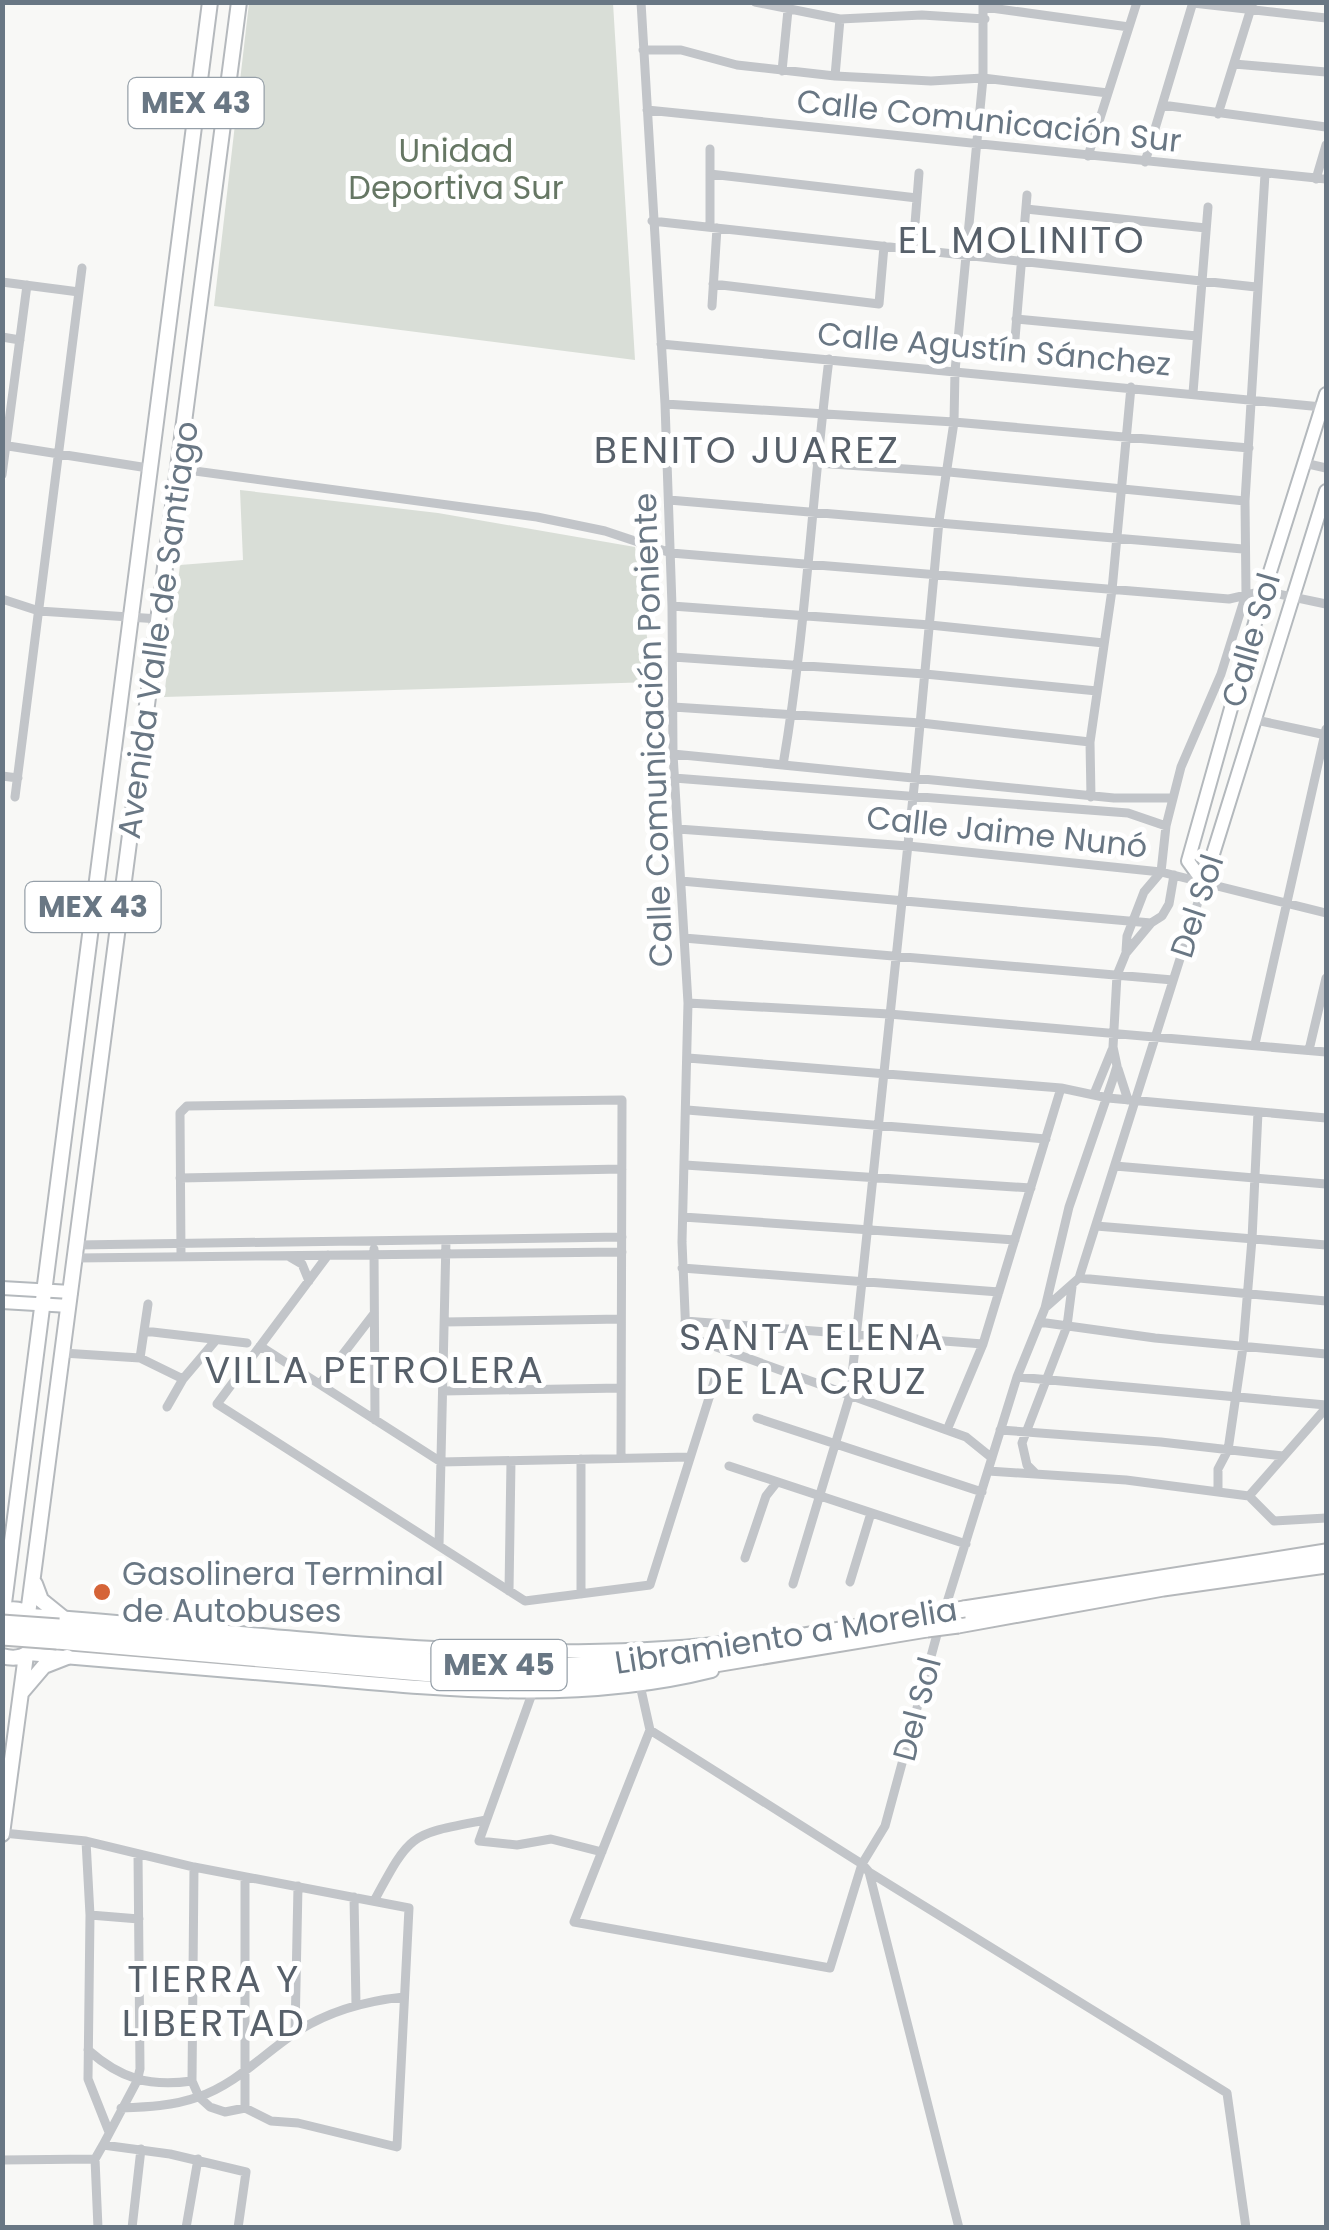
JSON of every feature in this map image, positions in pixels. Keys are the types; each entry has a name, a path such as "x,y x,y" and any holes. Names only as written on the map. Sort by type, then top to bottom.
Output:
{"highway":[{"name":"Libramiento a Morelia","path":"2,1637 60,1628 526,1680 650,1674 927,1629 961,1617 1326,1552"},
{"name":"Libramiento a Morelia","path":"2,1623 454,1663 547,1666 672,1658 936,1614 961,1617 1326,1565"}],"main road":[{"name":"Avenida Valle de Santiago","path":"3,1611 210,2"},
{"name":"Avenida Valle de Santiago","path":"29,1614 239,2"},
{"path":"6,1572 35,1570 41,1600 60,1628"},
{"name":"MEX 43","path":"3,1611 16,1609 29,1614 38,1627 38,1637 27,1654 20,1694 3,1834"},
{"path":"2,1656 27,1654"},
{"path":"20,1694 44,1666 67,1657"}],"street":[{"name":"Calle Comunicación Poniente","path":"640,2 665,404 673,754 688,1002 682,1268 686,1336 850,1395"},
{"path":"755,2 840,18 984,9 1129,27"},
{"path":"1088,156 1137,2"},
{"path":"1145,162 1193,3 1252,6 1326,18"},
{"path":"1218,114 1252,6"},
{"path":"793,1584 850,1395 916,778 939,521 954,422 983,78 984,9"},
{"path":"782,70 788,10"},
{"path":"835,76 840,18"},
{"path":"644,50 681,50 738,65 835,76 931,82 983,78 1108,93"},
{"path":"1234,64 1326,72"},
{"path":"1162,105 1326,126"},
{"name":"Calle Comunicación Sur","path":"647,110 1321,179"},
{"path":"1321,179 1326,145"},
{"path":"710,149 714,227 712,306"},
{"path":"913,249 919,173"},
{"path":"710,174 917,198"},
{"path":"1126,953 1127,936 1144,892 1161,872 1172,798 1192,736 1221,674 1246,594 1245,501 1265,174"},
{"path":"1015,339 1027,195"},
{"path":"1193,393 1208,207"},
{"path":"1026,208 1206,228"},
{"path":"652,221 1256,286"},
{"path":"713,284 879,304 884,246"},
{"path":"15,797 82,268"},
{"path":"2,282 79,292"},
{"path":"2,475 8,392 27,285"},
{"path":"1016,319 1197,336"},
{"path":"2,337 20,340"},
{"name":"Calle Agustín Sánchez","path":"661,344 1250,398 1324,400"},
{"path":"783,765 798,664 829,359"},
{"path":"1091,810 1090,742 1112,590 1132,387"},
{"name":"Calle Sol","path":"1204,883 1188,861 1264,590 1324,400"},
{"path":"665,404 822,412 1249,448"},
{"path":"4,445 148,468"},
{"path":"1304,463 1326,468"},
{"path":"817,464 949,472 1245,501"},
{"path":"180,468 537,517 605,531 671,553 1229,599 1264,590 1326,604"},
{"name":"Del Sol","path":"1045,1308 1079,1278 1326,491"},
{"path":"669,500 1244,550"},
{"path":"1312,538 1326,542"},
{"path":"2,599 38,611 159,618"},
{"path":"672,606 930,625 1104,643"},
{"path":"673,657 925,674 1098,692"},
{"path":"673,707 920,722 1090,742"},
{"path":"1255,1044 1326,733 1256,720"},
{"path":"673,754 1091,796 1172,798"},
{"path":"2,776 18,778"},
{"path":"674,778 1091,810 1128,814 1166,826"},
{"path":"1114,798 1128,814"},
{"name":"Calle Jaime Nunó","path":"678,829 908,846 1161,872 1326,912"},
{"path":"1132,1100 1113,1047 1117,975 1126,953 1169,904 1174,875"},
{"path":"681,881 1151,923"},
{"path":"684,938 1174,980"},
{"path":"1309,1050 1326,978"},
{"path":"688,1002 890,1014 1326,1052"},
{"path":"1094,1094 1113,1047"},
{"path":"688,1058 1061,1088 1108,1098 1326,1118"},
{"path":"1117,1066 1069,1207 1039,1322 1326,1354"},
{"path":"947,1430 983,1344 1061,1088"},
{"path":"180,1256 182,1108 622,1100 621,1458"},
{"path":"686,1110 1046,1139"},
{"path":"1218,1491 1218,1468 1228,1450 1248,1294 1258,1112"},
{"path":"686,1165 1031,1188"},
{"path":"1116,1166 1326,1184"},
{"path":"180,1178 622,1169"},
{"path":"683,1217 1015,1240"},
{"path":"1096,1226 1326,1245"},
{"path":"76,1251 180,1244 622,1237"},
{"path":"439,1546 446,1240"},
{"path":"374,1241 375,1420"},
{"path":"76,1251 180,1256 622,1252"},
{"path":"328,1255 217,1404 525,1601 650,1586 715,1379"},
{"path":"286,1256 302,1264 309,1281"},
{"path":"682,1268 999,1292"},
{"path":"1079,1278 1326,1301"},
{"path":"1035,1474 1022,1454 1026,1432 1067,1326 1072,1287"},
{"path":"2,1288 43,1298"},
{"path":"2,1302 70,1299"},
{"path":"140,1358 148,1304"},
{"path":"320,1384 375,1312"},
{"path":"444,1322 621,1319"},
{"path":"684,1322 983,1344"},
{"name":"Del Sol","path":"602,1852 574,1922 830,1968 866,1868 886,1826 936,1636 1017,1377 1039,1322"},
{"path":"144,1331 248,1342"},
{"path":"168,1407 183,1380 216,1340"},
{"path":"260,1346 441,1462 690,1456"},
{"path":"63,1353 140,1358 183,1380"},
{"path":"1017,1377 1326,1406"},
{"path":"442,1392 621,1388"},
{"path":"850,1395 966,1437 992,1458"},
{"path":"1249,1496 1326,1406"},
{"path":"757,1418 982,1492"},
{"path":"1000,1430 1284,1456"},
{"path":"581,1459 581,1594"},
{"path":"509,1591 511,1460"},
{"path":"729,1466 966,1544"},
{"path":"988,1471 1249,1496 1274,1521 1321,1518 1326,1509"},
{"path":"745,1558 762,1504 777,1482"},
{"path":"850,1582 871,1513"},
{"path":"29,1614 60,1628"},
{"path":"27,1654 426,1688 532,1691 640,1685 786,1652"},
{"path":"532,1691 478,1841 517,1845 551,1838 602,1852 650,1730 640,1685"},
{"path":"650,1730 1227,2093 1246,2228"},
{"path":"374,1901 401,1851 413,1839 429,1831 486,1820"},
{"path":"3,1834 86,1841 194,1867 408,1908 397,2146 298,2123 271,2121 245,2108 225,2112 210,2107 199,2097 192,2081 194,1867"},
{"path":"86,1841 90,1914 88,2080 109,2132"},
{"path":"98,2228 96,2159 140,2069 138,1854"},
{"path":"866,1868 960,2228"},
{"path":"245,1877 245,2108"},
{"path":"295,2033 298,1886"},
{"path":"354,1897 356,2005"},
{"path":"90,1914 139,1919"},
{"path":"122,2108 160,2106 199,2097 245,2073 295,2033 324,2016 356,2005 404,1998"},
{"path":"88,2050 110,2069 137,2081 164,2085 192,2081"},
{"path":"103,2146 198,2159 246,2172 238,2228"},
{"path":"132,2228 141,2149"},
{"path":"2,2160 96,2159"},
{"path":"186,2228 198,2159"}],"green space":[{"name":"Unidad Deportiva Sur","path":"249,3 613,3 635,360 214,306"},
{"path":"240,490 438,513 635,547 653,682 164,697 180,565 243,560"}],"place":[{"name":"Gasolinera Terminal de Autobuses","path":"102,1592"}],"district":[{"name":"EL MOLINITO","path":"1022,240"},
{"name":"BENITO JUAREZ","path":"747,450"},
{"name":"SANTA ELENA DE LA CRUZ","path":"812,1359"},
{"name":"VILLA PETROLERA","path":"375,1370"},
{"name":"TIERRA Y LIBERTAD","path":"214,2001"}]}
